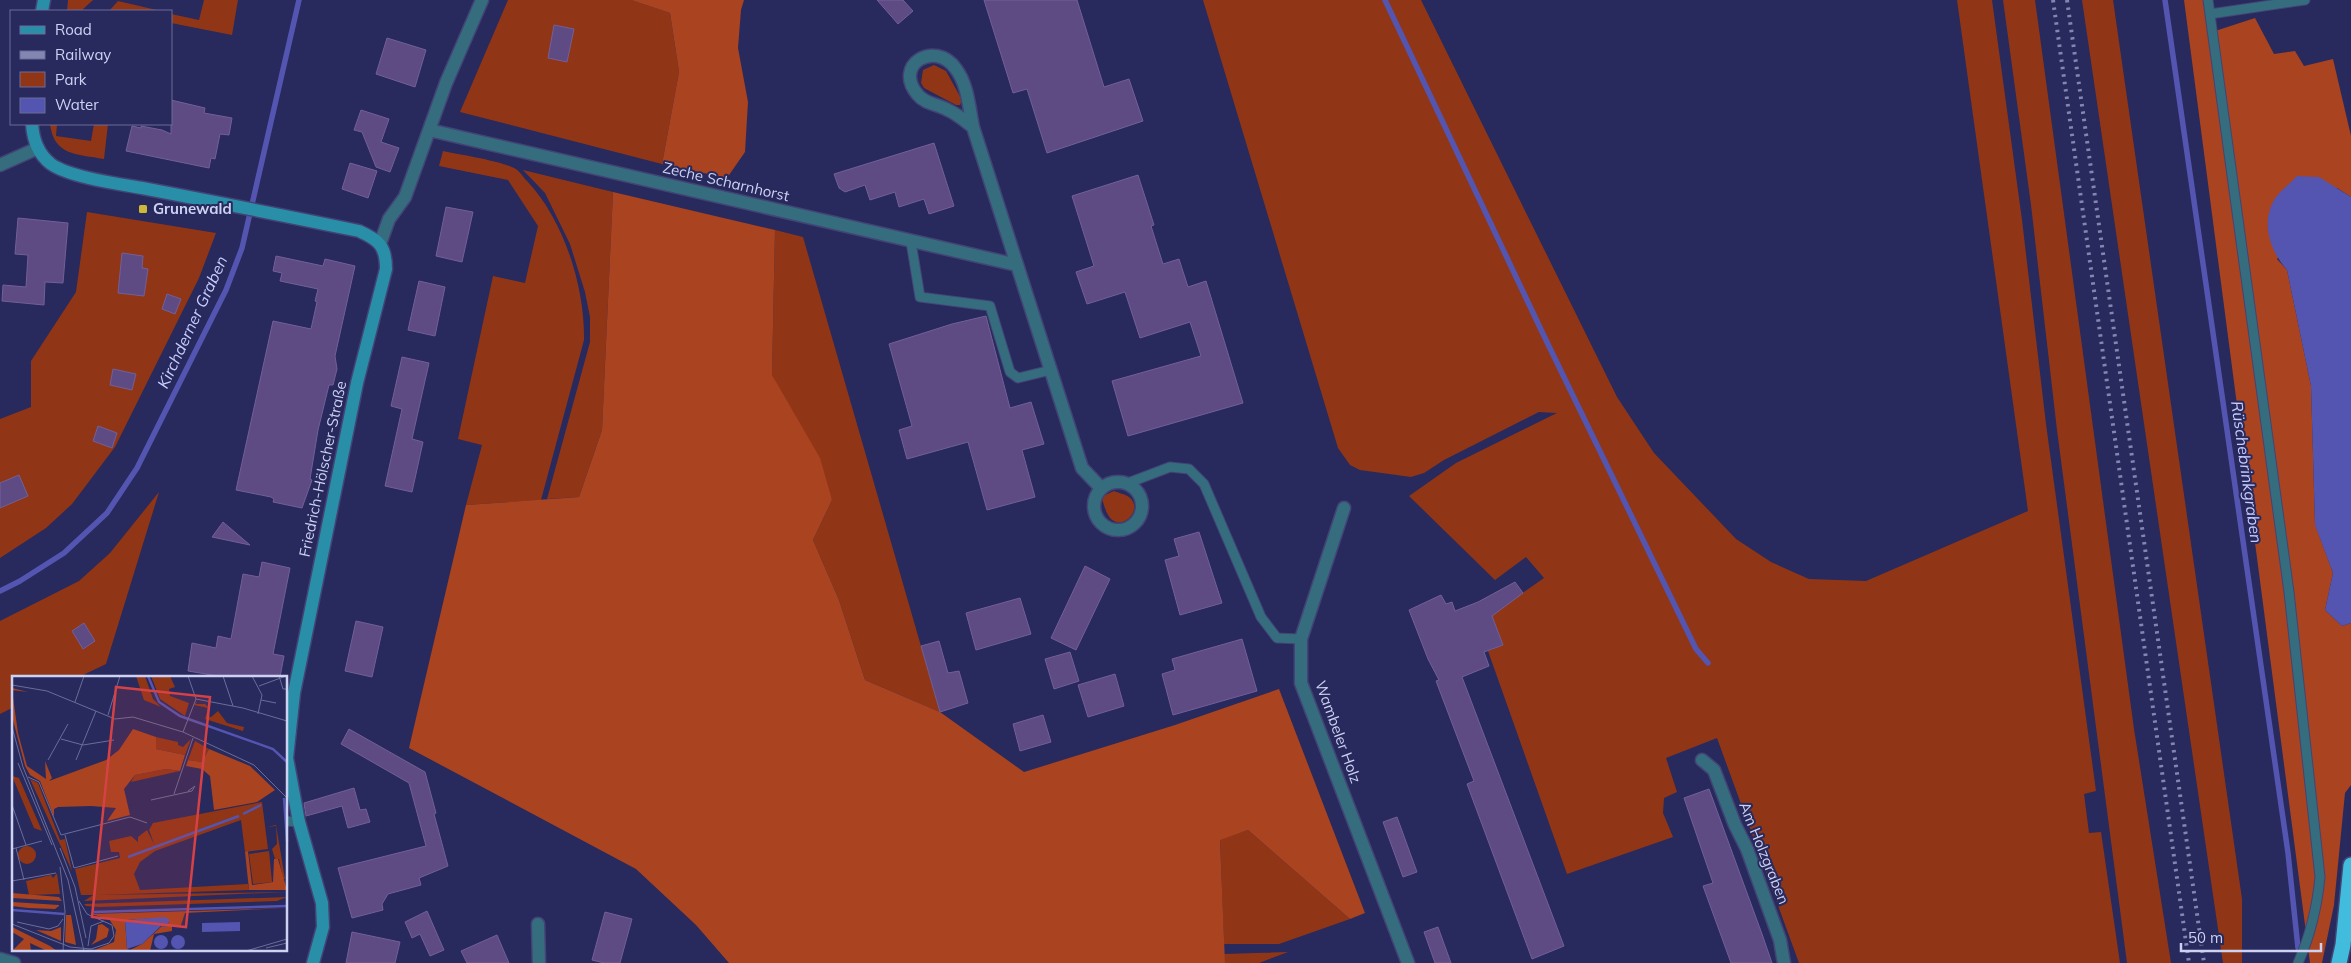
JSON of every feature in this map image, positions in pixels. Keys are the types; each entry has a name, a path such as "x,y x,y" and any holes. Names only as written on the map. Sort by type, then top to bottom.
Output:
{"highway":[{"path":"2339,963 2347,918 2351,865"}],"street":[{"path":"380,244 389,219 405,197 446,83 482,0"},
{"path":"973,127 949,110 919,97 910,82 910,72 914,62 923,56 942,57 956,68 965,85 973,127 1082,468 1101,488"},
{"path":"32,125 34,140 50,163 73,173 359,231 375,238 380,244"},
{"name":"Zeche Scharnhorst","path":"429,130 1017,265"},
{"path":"0,165 38,148"},
{"name":"Friedrich-Hölscher-Straße","path":"313,963 323,927 322,903 293,821 288,758 294,693 357,383 386,269 386,256 380,244"},
{"path":"1117,481 1128,483 1136,488 1141,495 1142,513 1131,527 1123,530 1112,530 1098,520 1094,504 1101,488 1106,484 1117,481"},
{"name":"Wambeler Holz","path":"1344,508 1301,640 1301,683 1408,963"},
{"name":"Am Holzgraben","path":"1702,760 1714,770 1735,825 1747,849 1780,940 1784,963"},
{"path":"538,924 539,963"},
{"path":"0,959 14,963"}],"lane":[{"path":"2208,0 2289,592 2320,877 2317,906 2310,938 2298,963"},
{"path":"2210,14 2301,0"},
{"path":"912,242 920,297 990,306 1010,372 1013,376 1018,378 1051,370"},
{"path":"1128,483 1170,467 1189,468 1204,484 1260,617 1277,638 1301,640"}],"green space":[{"path":"68,0 93,0 82,10 67,10"},
{"path":"204,0 238,0 232,35 172,23 172,14 199,20"},
{"path":"508,0 631,0 670,13 679,72 662,164 460,112"},
{"path":"1203,0 1421,0 1617,397 1654,453 1736,539 1771,562 1809,579 1866,581 2028,511 1957,0 1992,0 2022,220 2046,424 2096,791 2084,794 2089,833 2101,832 2120,963 1799,963 1717,738 1666,758 1677,792 1664,798 1663,813 1673,837 1567,874 1488,651 1503,645 1491,615 1544,578 1526,557 1495,580 1409,496 1456,463 1557,413 1539,412 1444,460 1424,473 1411,477 1360,470 1350,465 1338,448"},
{"path":"2003,0 2035,0 2134,729 2171,963 2127,963 2057,430 2031,205"},
{"path":"2082,0 2113,0 2242,899 2242,963 2223,963"},
{"path":"118,1 157,10 110,10"},
{"path":"934,65 946,71 962,100 960,105 956,105 924,88 921,83 923,70"},
{"path":"50,125 57,125 56,136 91,141 94,125 108,125 104,159 68,152 56,142"},
{"path":"443,151 479,158 518,170 552,215 570,255 581,298 584,340 541,500 466,505 482,445 458,439 493,276 525,283 538,226 508,180 439,166"},
{"path":"523,170 613,192 602,430 579,497 547,499 590,342 590,317 585,292 570,244 545,193"},
{"path":"87,212 216,233 199,278 115,447 72,504 46,528 0,558 0,419 31,407 31,361 76,292"},
{"path":"775,230 803,237 940,712 865,680 839,600 813,540 832,500 772,375"},
{"path":"1114,491 1126,495 1133,502 1133,512 1130,517 1121,522 1116,522 1109,517 1101,497"},
{"path":"159,492 106,664 81,676 12,676 12,708 0,714 0,621 79,581 110,553"},
{"path":"1248,830 1350,919 1279,944 1224,944 1220,839"},
{"path":"1288,952 1259,963 1225,963 1224,954"}],"shaded area":[{"path":"631,0 744,0 741,10 738,48 748,102 745,152 727,178 662,164 679,72 670,13"},
{"path":"2184,0 2207,0 2212,32 2255,18 2274,54 2295,51 2304,66 2333,59 2351,136 2351,197 2337,188 2277,259 2287,270 2311,386 2315,524 2333,573 2325,610 2342,626 2351,623 2351,785 2345,793 2334,905 2322,963 2310,963"},
{"path":"613,192 775,230 772,375 820,458 832,500 813,540 839,600 865,680 940,712 1024,772 1175,725 1279,689 1365,913 1350,919 1248,830 1220,840 1225,963 729,963 696,925 636,869 409,748 466,505 579,497 602,430"}],"water":[{"path":"2297,176 2319,177 2351,197 2351,623 2342,626 2325,610 2333,573 2315,525 2311,386 2287,270 2272,247 2268,229 2270,211 2275,198"}],"building":[{"path":"877,0 903,0 913,11 898,24"},
{"path":"984,0 1077,0 1104,87 1129,79 1143,121 1047,153 1027,89 1013,93"},
{"path":"554,25 574,29 567,62 548,58"},
{"path":"387,38 426,50 415,87 376,74"},
{"path":"172,100 205,108 204,113 232,118 229,135 220,134 215,159 211,158 209,168 126,151 132,126 162,130 171,134"},
{"path":"361,110 389,119 381,142 399,148 390,172 376,167 362,132 354,130"},
{"path":"934,143 954,206 929,214 924,199 899,207 895,192 870,200 865,185 845,192 839,188 834,174"},
{"path":"350,163 377,171 368,198 342,189"},
{"path":"1138,175 1154,225 1151,226 1163,264 1179,259 1188,287 1206,281 1243,403 1128,436 1112,381 1201,356 1190,322 1140,338 1125,292 1087,304 1076,272 1094,266 1072,196"},
{"path":"446,207 473,212 462,262 436,256"},
{"path":"18,218 68,223 63,283 45,282 44,305 2,301 3,285 26,287 28,255 15,254"},
{"path":"122,253 143,256 142,268 148,269 144,296 118,293"},
{"path":"276,256 323,266 325,259 355,266 335,356 337,369 333,385 329,385 318,430 310,479 312,480 302,508 273,502 274,499 271,497 236,490 273,321 311,329 317,302 315,301 318,289 280,281 282,273 273,271"},
{"path":"419,281 445,287 435,336 408,330"},
{"path":"167,294 181,299 175,314 162,309"},
{"path":"986,316 1010,408 1031,402 1044,444 1022,450 1035,497 987,510 968,442 907,459 899,430 912,426 889,344 952,324"},
{"path":"402,357 429,363 412,439 423,442 412,492 385,486 402,409 391,406"},
{"path":"113,369 136,374 132,390 110,385"},
{"path":"98,426 117,433 112,448 93,441"},
{"path":"19,475 28,496 0,508 0,483"},
{"path":"223,522 250,545 212,537"},
{"path":"1199,532 1222,603 1180,615 1165,560 1179,556 1174,539"},
{"path":"262,562 290,568 273,654 284,656 280,676 218,676 188,671 192,643 216,648 218,636 231,639 243,574 259,577"},
{"path":"1085,566 1110,579 1076,650 1051,638"},
{"path":"1515,582 1523,593 1492,616 1503,645 1484,652 1489,666 1462,677 1564,946 1532,959 1467,784 1474,781 1436,681 1439,680 1428,659 1409,610 1441,595 1446,604 1452,602 1455,611 1478,602"},
{"path":"1020,598 1031,634 976,650 966,613"},
{"path":"356,621 383,627 372,677 345,671"},
{"path":"84,623 95,641 83,649 72,631"},
{"path":"1242,639 1257,691 1173,715 1162,674 1175,670 1172,659"},
{"path":"939,641 948,673 959,671 968,703 940,712 921,646"},
{"path":"1070,652 1079,681 1054,689 1045,659"},
{"path":"1115,674 1124,706 1088,717 1078,685"},
{"path":"1043,715 1051,742 1020,751 1013,724"},
{"path":"349,729 425,772 448,866 419,878 421,885 388,894 382,904 383,910 352,918 338,868 426,846 409,783 341,744"},
{"path":"354,788 360,810 366,809 370,822 348,828 342,806 306,816 304,803"},
{"path":"1709,789 1772,963 1731,963 1703,886 1713,883 1684,798"},
{"path":"1397,817 1417,872 1403,877 1383,822"},
{"path":"427,911 444,950 430,956 420,934 412,938 405,922"},
{"path":"605,912 632,919 620,963 604,963 592,960"},
{"path":"1438,927 1451,963 1435,963 1424,932"},
{"path":"352,932 400,942 395,963 346,963"},
{"path":"497,935 509,963 467,963 461,951"}],"waterway":[{"name":"Kirchderner Graben","path":"0,591 20,581 64,553 107,513 137,468 226,290 242,248 299,0"},
{"path":"1385,0 1544,336 1696,649 1708,663"},
{"name":"Rüschebrinkgraben","path":"2165,0 2288,853 2298,948"}],"railway":[{"path":"2053,0 2189,963"},
{"path":"2067,0 2204,963"}],"place":[{"name":"Grunewald","path":"143,209"}]}
